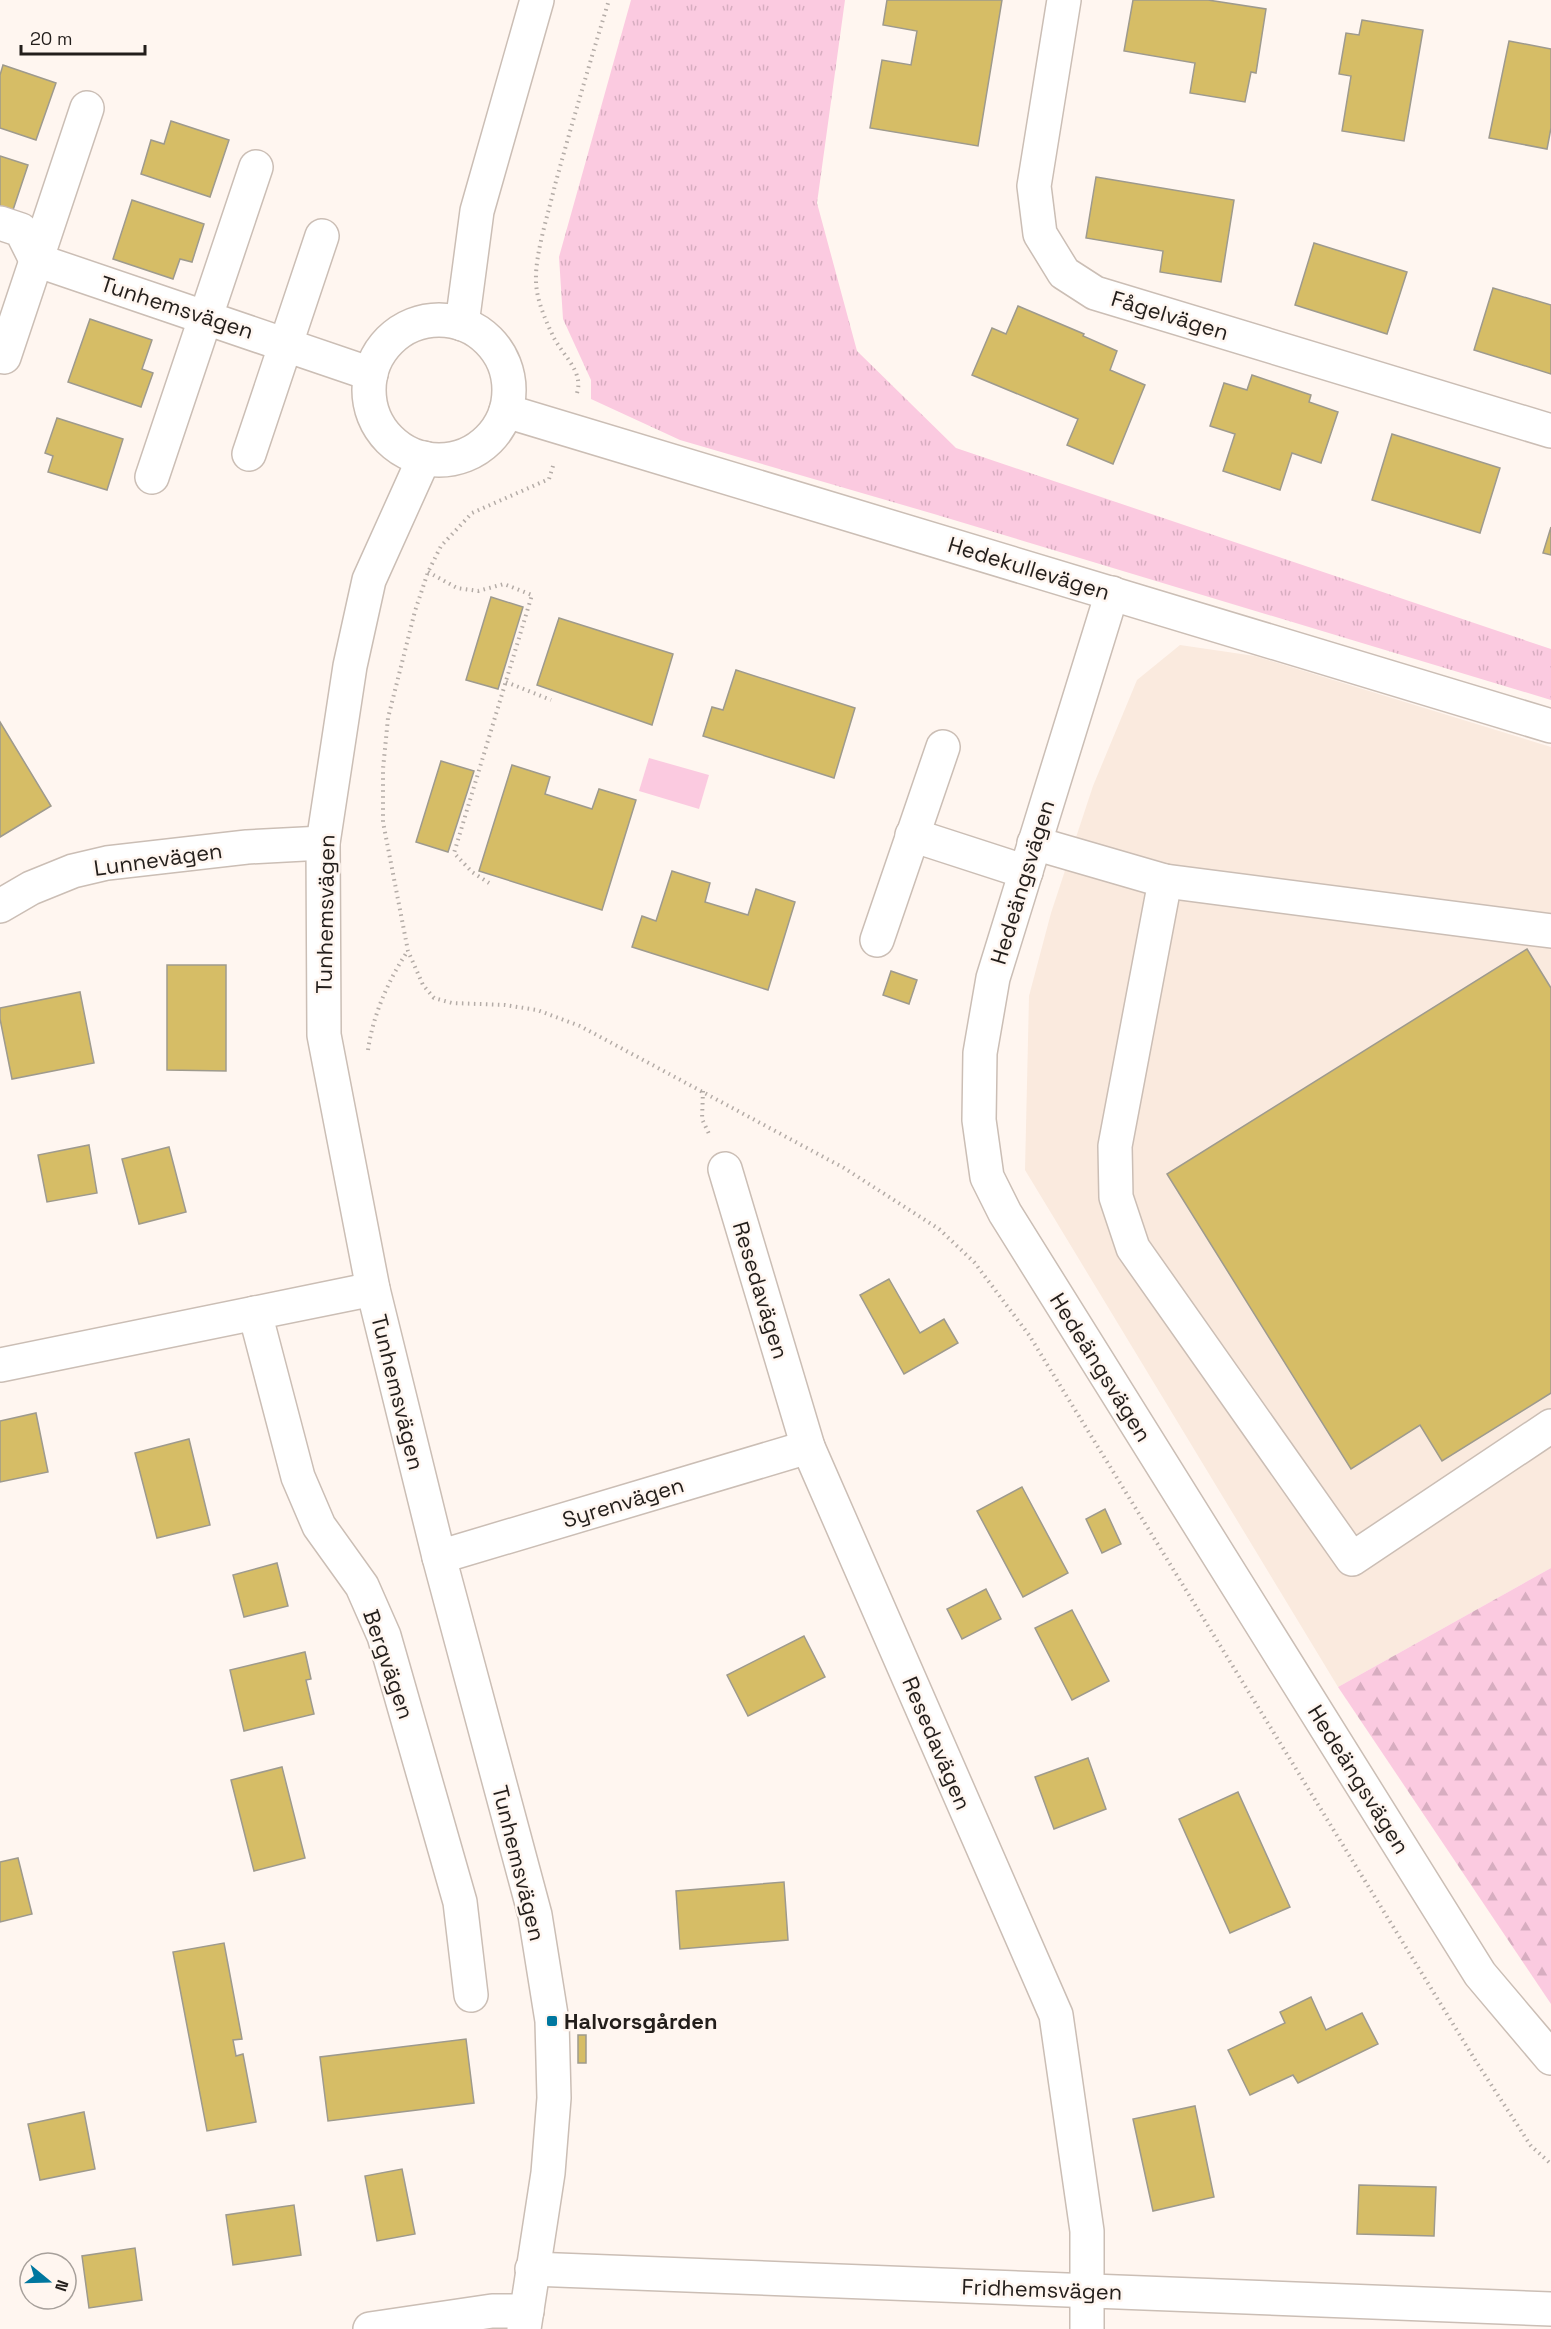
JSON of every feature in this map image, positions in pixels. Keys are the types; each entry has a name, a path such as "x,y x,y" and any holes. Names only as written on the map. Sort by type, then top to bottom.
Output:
{"street":[{"path":"462,324 477,211 537,0"},
{"name":"Fågelvägen","path":"1064,0 1034,186 1040,234 1064,273 1095,292 1551,430"},
{"path":"4,357 87,108"},
{"path":"152,477 256,167"},
{"path":"0,223 21,230 36,260"},
{"path":"249,454 322,236"},
{"name":"Tunhemsvägen","path":"36,260 286,343 371,374"},
{"path":"440,320 462,324 486,338 502,359 508,384 506,411 494,433 474,450 450,459 424,458 403,450 380,427 370,396 371,374 375,362 388,343 406,328 440,320"},
{"name":"Hedekullevägen","path":"506,411 1551,726"},
{"name":"Tunhemsvägen","path":"424,458 369,580 350,666 323,843 324,1035 373,1289 438,1557 535,1915 552,2021 554,2098 548,2173 526,2320"},
{"name":"Hedeängsvägen","path":"1112,593 993,978 980,1053 979,1120 987,1177 1005,1213 1480,1974 1551,2058"},
{"path":"877,940 943,747"},
{"path":"912,835 1165,880 1551,931"},
{"name":"Lunnevägen","path":"0,906 31,888 73,871 107,863 247,847 323,843"},
{"path":"1165,880 1115,1146 1116,1197 1133,1248 1345,1549 1352,1558 1551,1426"},
{"name":"Resedavägen","path":"725,1169 808,1447 1056,2015 1087,2231 1086,2329"},
{"path":"0,1365 373,1289"},
{"name":"Bergvägen","path":"255,1314 298,1477 319,1526 362,1586 384,1636 460,1902 471,1995"},
{"name":"Syrenvägen","path":"438,1557 808,1447"},
{"name":"Fridhemsvägen","path":"532,2269 1551,2309"},
{"path":"370,2329 438,2324 492,2312 526,2320"}],"path":[{"path":"609,0 582,88 544,228 535,278 539,301 554,338 576,372 579,387 549,479 472,513 441,546 428,572 415,611 388,718 383,769 383,822 408,951 423,985 434,998 452,1004 505,1005 537,1010 580,1026 844,1168 939,1229 974,1262 1029,1335 1477,2063 1531,2146 1551,2164"},
{"path":"428,572 457,588 478,591 504,585 532,595 454,853 472,872 489,883"},
{"path":"506,682 551,700"},
{"path":"703,1091 702,1119 725,1169"}],"shaded area":[{"path":"1180,645 1255,656 1551,747 1551,1568 1338,1687 1025,1170 1029,996 1051,913 1093,786 1137,680"}],"green space":[{"path":"631,0 845,0 817,203 857,351 956,448 1551,649 1551,700 680,440 591,399 591,380 563,319 559,257"},
{"path":"649,758 709,775 699,809 639,791"},
{"path":"1551,1568 1551,2004 1338,1687"}],"building":[{"path":"887,0 1002,0 978,146 870,128 882,60 911,65 917,31 883,25"},
{"path":"1133,0 1208,0 1266,9 1256,73 1251,72 1245,102 1190,93 1195,63 1124,51"},
{"path":"1362,20 1423,30 1404,141 1342,131 1351,76 1339,74 1346,33 1359,35"},
{"path":"1509,41 1551,49 1551,128 1547,149 1489,138"},
{"path":"3,65 56,83 36,140 0,128 0,75"},
{"path":"171,121 229,140 210,197 141,174 151,140 164,144"},
{"path":"0,156 28,165 9,222 0,219"},
{"path":"1096,177 1234,200 1221,282 1160,272 1163,251 1086,238"},
{"path":"132,200 204,224 192,262 180,259 173,279 113,259"},
{"path":"1314,243 1407,272 1387,334 1295,305"},
{"path":"1493,288 1551,305 1551,374 1474,350"},
{"path":"1018,306 1084,334 1083,336 1117,351 1110,370 1145,385 1113,464 1067,445 1078,419 972,375 992,328 1006,334"},
{"path":"90,319 152,340 142,369 153,373 141,407 68,382"},
{"path":"1252,375 1311,395 1309,402 1338,412 1321,463 1292,453 1280,490 1223,471 1235,434 1210,426 1224,383 1247,390"},
{"path":"57,418 123,439 107,490 48,472 53,456 45,453"},
{"path":"1392,434 1500,468 1480,533 1372,500"},
{"path":"1551,527 1551,555 1543,553"},
{"path":"491,597 523,607 498,689 466,680"},
{"path":"559,618 673,654 652,725 537,685"},
{"path":"736,670 855,708 834,778 703,736 712,707 723,710"},
{"path":"0,722 51,806 0,837"},
{"path":"441,761 474,771 448,852 416,842"},
{"path":"512,765 550,777 545,794 592,809 599,789 636,800 602,910 479,871"},
{"path":"672,871 710,883 705,902 748,915 756,889 795,902 768,990 632,947 642,916 656,921"},
{"path":"1527,949 1551,988 1551,1393 1442,1461 1420,1425 1351,1469 1167,1174"},
{"path":"167,965 226,965 226,1071 167,1070"},
{"path":"891,971 917,980 909,1004 883,995"},
{"path":"80,992 94,1063 12,1079 0,1019 0,1008"},
{"path":"89,1145 97,1193 47,1202 38,1155"},
{"path":"169,1147 186,1212 139,1224 122,1159"},
{"path":"889,1279 920,1333 944,1319 958,1343 904,1374 860,1295"},
{"path":"36,1413 48,1472 0,1482 0,1421"},
{"path":"189,1439 210,1525 157,1538 135,1453"},
{"path":"1022,1487 1068,1573 1023,1597 977,1511"},
{"path":"1105,1509 1121,1544 1102,1553 1086,1519"},
{"path":"277,1563 288,1606 244,1617 233,1575"},
{"path":"986,1589 1001,1619 962,1639 947,1609"},
{"path":"1072,1610 1109,1681 1072,1700 1035,1628"},
{"path":"804,1636 825,1677 748,1716 727,1675"},
{"path":"305,1652 311,1679 306,1680 314,1714 244,1731 230,1670"},
{"path":"1088,1758 1106,1809 1054,1829 1035,1777"},
{"path":"282,1767 305,1858 254,1871 231,1780"},
{"path":"1238,1792 1290,1907 1230,1933 1179,1819"},
{"path":"18,1858 32,1914 0,1922 0,1862"},
{"path":"784,1882 788,1940 680,1949 676,1891"},
{"path":"224,1943 242,2039 233,2040 236,2056 243,2054 256,2122 207,2131 173,1952"},
{"path":"1311,1997 1326,2030 1362,2013 1378,2044 1298,2083 1293,2075 1250,2095 1228,2050 1285,2023 1280,2012"},
{"path":"578,2035 586,2035 586,2063 578,2063"},
{"path":"466,2039 474,2103 328,2121 320,2057"},
{"path":"1195,2106 1214,2197 1153,2211 1133,2119"},
{"path":"84,2112 95,2169 40,2180 28,2124"},
{"path":"402,2169 415,2234 377,2241 365,2176"},
{"path":"1359,2185 1436,2187 1434,2236 1357,2234"},
{"path":"294,2205 301,2255 233,2265 226,2215"},
{"path":"135,2248 142,2300 89,2308 82,2256"}],"place":[{"name":"Halvorsgården","path":"552,2021"}]}
